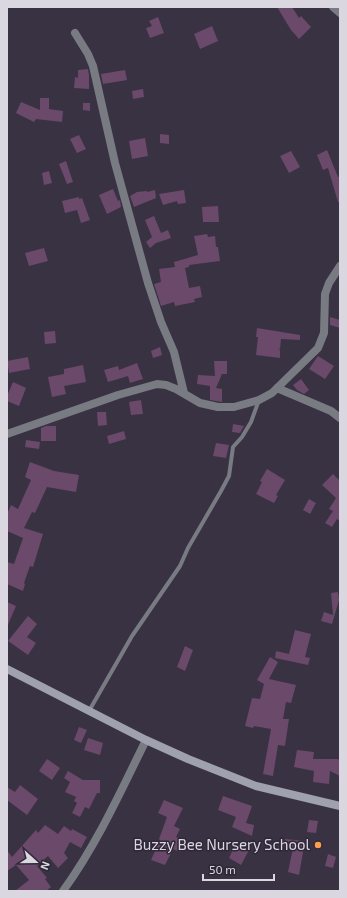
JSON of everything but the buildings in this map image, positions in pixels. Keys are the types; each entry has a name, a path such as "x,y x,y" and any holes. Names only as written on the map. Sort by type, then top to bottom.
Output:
{"street":[{"path":"333,7 340,13"},
{"path":"75,33 88,54 93,66 115,163 148,284 161,322 174,352 184,394"},
{"path":"7,434 118,395 157,384 166,385 200,403 218,407 234,407 259,400 272,393 318,348 324,333 326,294 329,283 340,266"},
{"path":"277,388 331,411 340,418"},
{"path":"7,669 146,740 188,759 256,786 340,806"},
{"path":"63,891 72,879 108,818 146,740"}],"lane":[{"path":"89,711 132,636 180,566 188,548 221,492 229,476 233,447 242,437 251,422 259,400"}],"place":[{"name":"Buzzy Bee Nursery School","path":"318,845"}]}
